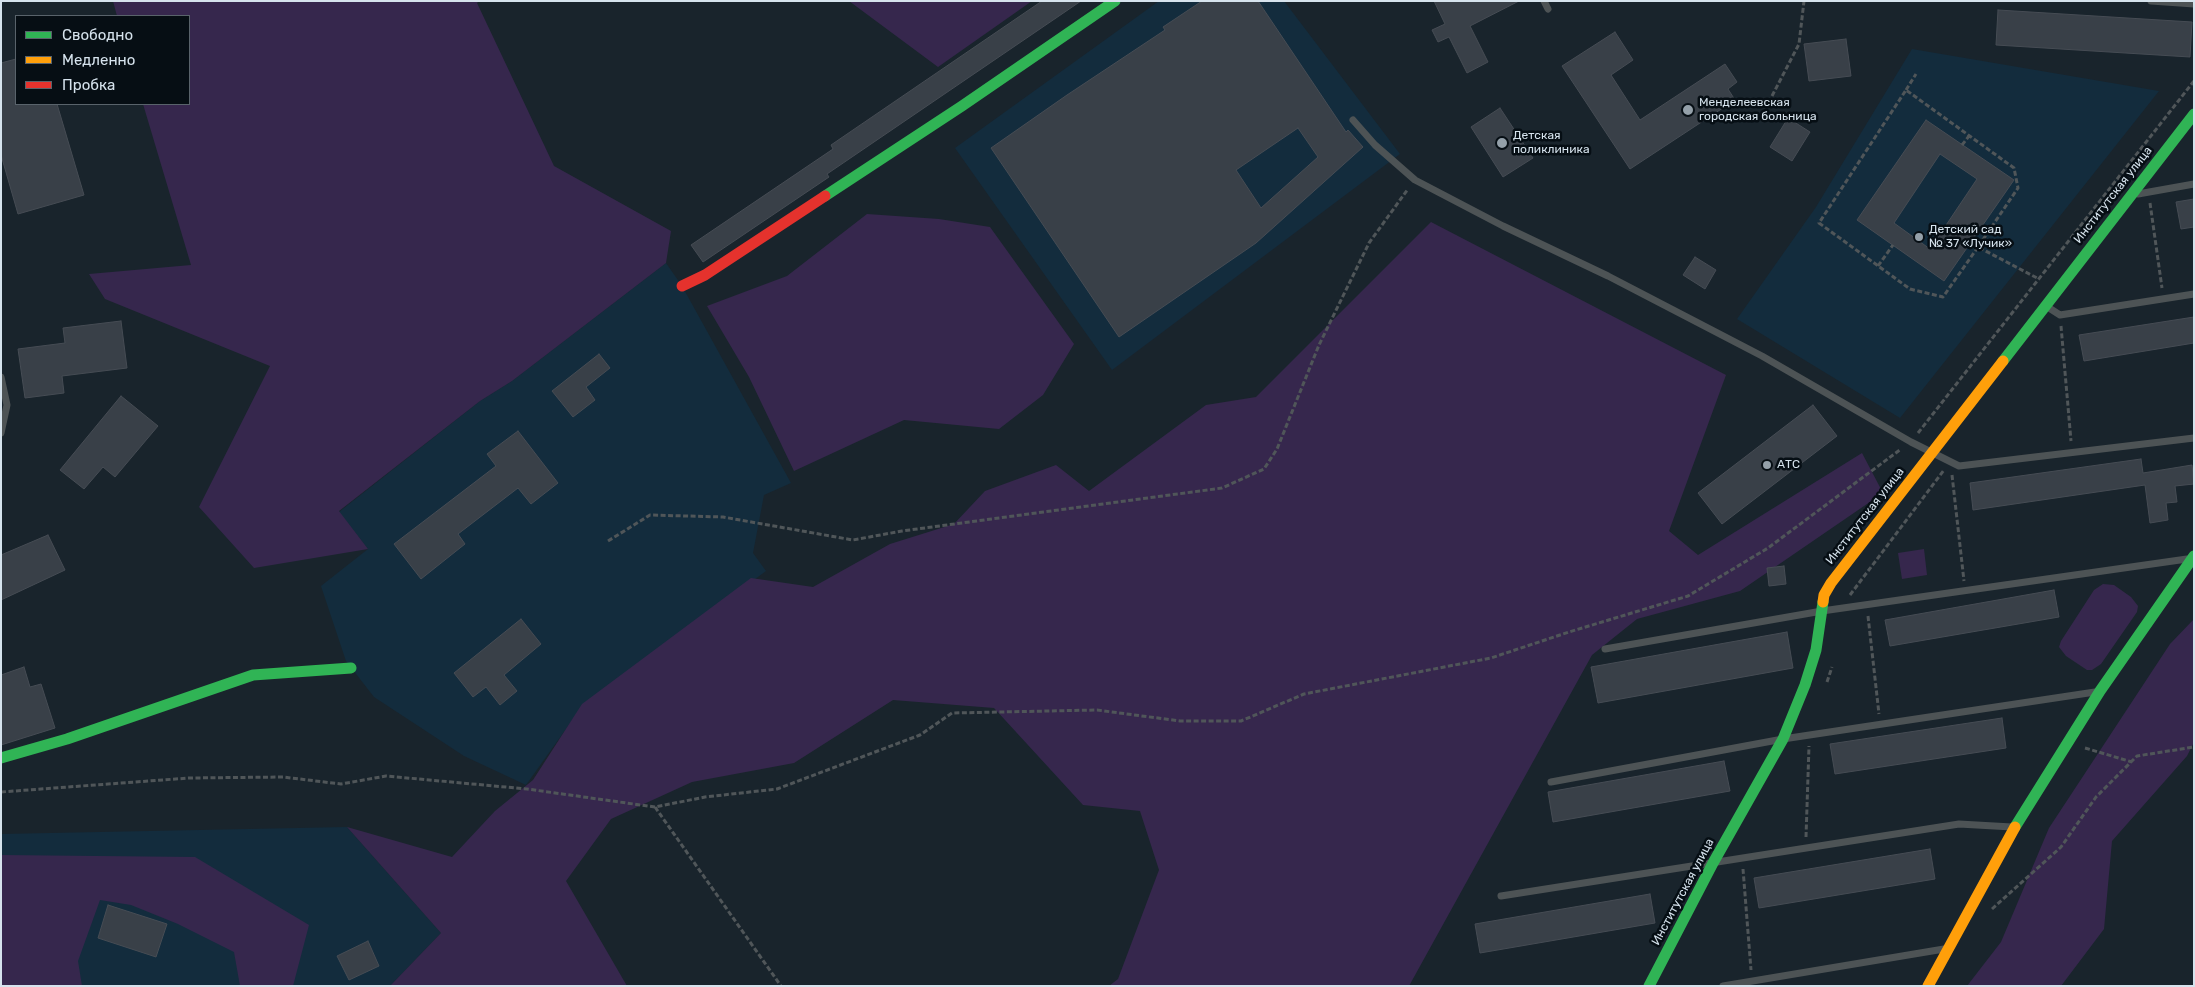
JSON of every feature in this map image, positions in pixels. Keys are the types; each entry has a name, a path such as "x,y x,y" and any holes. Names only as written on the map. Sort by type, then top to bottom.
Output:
{"street":[{"path":"682,286 704,275 962,106 1115,1"},
{"name":"Институтская улица","path":"1648,986 1713,863 1783,739 1805,685 1816,650 1824,595 1831,583 2057,288 2194,114"},
{"path":"1928,986 2015,828 2067,743 2100,691 2193,557"},
{"path":"1,758 67,739 253,675 351,668"}],"lane":[{"path":"1544,1 1548,9"},
{"path":"2151,1 2194,4"},
{"path":"1353,120 1375,145 1415,180 1762,356 1911,442 1959,466 2194,438"},
{"path":"2131,195 2194,184"},
{"path":"2044,305 2060,315 2194,294"},
{"path":"1,377 7,405 1,434"},
{"path":"1605,649 1822,611 2193,557"},
{"path":"1551,782 1783,739 2100,691"},
{"path":"1502,896 1959,824 2015,828"},
{"path":"1723,986 1949,948"}],"path":[{"path":"1772,96 1799,44 1804,1"},
{"path":"1906,90 2014,168 2018,188 1943,297 1910,289 1819,223 1916,74"},
{"path":"1,792 189,778 283,777 341,784 386,776 526,789 655,807 705,796 777,789 920,735 952,713 1097,710 1180,721 1241,721 1304,694 1491,658 1688,596 1768,548 1911,442 2194,81"},
{"path":"1962,145 1969,136"},
{"path":"608,541 650,515 723,517 853,540 902,531 1222,488 1264,469 1277,449 1319,345 1369,243 1415,180"},
{"path":"2148,192 2164,298"},
{"path":"1878,266 1893,245"},
{"path":"1978,247 2057,288"},
{"path":"2060,315 2072,453"},
{"path":"1950,462 1965,591"},
{"path":"1840,609 1950,462"},
{"path":"1867,605 1880,724"},
{"path":"1826,684 1832,666"},
{"path":"1806,848 1809,735"},
{"path":"2067,743 2132,762"},
{"path":"1988,914 2062,847 2096,797 2137,756 2194,747"},
{"path":"655,807 781,986"},
{"path":"1742,858 1752,981"}],"shaded area":[{"path":"113,1 479,1 477,3 554,166 671,231 666,263 512,381 480,401 339,511 368,549 254,568 199,507 270,366 105,299 89,274 191,265 143,105 190,105 190,15 117,15"},
{"path":"849,1 1032,1 938,67"},
{"path":"1159,1 1284,1 1400,154 1112,370 955,148"},
{"name":"Детский сад № 37 «Лучик»","path":"1912,49 2159,91 1900,418 1737,319 1816,207"},
{"path":"867,214 939,219 990,227 1074,344 1043,395 999,429 904,420 794,471 749,377 707,306 787,276"},
{"path":"1431,222 1726,375 1669,531 1698,555 1862,453 1883,493 1740,591 1637,619 1592,655 1409,986 1109,986 1118,979 1159,870 1140,811 1083,805 994,708 893,700 794,763 692,782 611,819 566,881 627,986 390,986 441,933 347,827 452,857 495,811 533,780 582,704 751,578 813,587 890,544 954,524 985,491 1056,465 1089,491 1206,405 1256,397"},
{"path":"666,263 682,286 791,483 764,495 753,553 766,571 581,708 526,785 464,756 374,697 346,661 321,586 368,549 339,512 480,401 512,381"},
{"path":"1924,549 1927,575 1902,579 1898,553"},
{"path":"2103,584 2114,585 2131,597 2138,606 2137,612 2101,664 2092,670 2087,670 2066,656 2059,647 2094,590"},
{"path":"2194,619 2194,742 2187,756 2112,841 2104,929 2061,986 1967,986 2001,942 2049,828 2170,644"},
{"path":"347,827 441,933 390,986 1,986 1,834"},
{"path":"1,855 195,857 309,925 293,986 240,986 234,952 178,924 131,905 100,900 78,961 82,986 1,986"}],"building":[{"path":"1042,1 1081,1 827,174 829,177 703,262 691,245 833,149 831,145"},
{"path":"1202,1 1258,1 1346,132 1348,130 1363,147 1256,243 1119,337 991,148 1165,30 1163,27","holes":["1298,128 1318,157 1261,208 1236,170"]},
{"path":"1434,1 1519,1 1470,26 1488,62 1467,73 1449,37 1438,42 1432,30 1445,24"},
{"path":"1998,10 2192,22 2190,57 1996,45"},
{"name":"Менделеевская городская больница","path":"1615,32 1633,60 1611,75 1640,120 1725,64 1737,82 1728,89 1735,100 1630,169 1562,66"},
{"path":"1846,39 1851,76 1809,81 1804,44"},
{"path":"15,59 15,105 57,105 84,195 18,214 1,155 1,63"},
{"name":"Детская поликлиника","path":"1500,108 1533,158 1503,177 1471,127"},
{"path":"1788,118 1810,132 1792,161 1770,147"},
{"path":"1926,120 2014,180 1944,281 1857,220","holes":["1940,154 1977,179 1930,249 1894,223"]},
{"path":"2194,199 2194,227 2181,229 2176,202"},
{"path":"1695,257 1716,270 1705,289 1683,275"},
{"path":"2194,317 2194,343 2084,361 2079,335"},
{"path":"121,321 127,368 62,376 64,393 25,398 18,349 65,343 63,328"},
{"path":"599,354 610,368 586,387 595,400 573,417 552,391"},
{"path":"121,396 158,426 115,477 103,467 84,489 60,470"},
{"name":"АТС","path":"1813,405 1837,436 1722,524 1698,493"},
{"path":"518,431 558,483 531,504 518,488 458,534 465,544 421,579 394,544 496,466 487,454"},
{"path":"2141,459 2143,473 2192,465 2194,484 2175,486 2177,502 2166,503 2168,520 2150,523 2145,485 1973,510 1970,483"},
{"path":"48,535 65,570 1,600 1,555"},
{"path":"1784,566 1786,584 1769,586 1767,568"},
{"path":"2054,590 2059,617 1890,646 1885,620"},
{"path":"521,619 541,644 504,675 517,691 500,705 486,687 473,697 454,673"},
{"path":"1787,632 1793,668 1598,703 1591,667"},
{"path":"24,667 30,687 41,684 55,728 1,745 1,675"},
{"path":"2002,718 2006,748 1835,774 1830,744"},
{"path":"1724,761 1730,791 1553,822 1548,792"},
{"path":"1930,849 1935,879 1759,908 1754,878"},
{"path":"1650,894 1655,923 1480,953 1475,924"},
{"path":"108,905 167,924 156,957 98,938"},
{"path":"368,941 379,966 349,980 337,956"}],"traffic: fast":[{"path":"825,196 962,106 1115,1"},
{"path":"2003,361 2194,114"},
{"path":"2015,827 2100,691 2194,556"},
{"path":"1649,986 1713,863 1783,739 1805,685 1816,650 1823,602"},
{"path":"1,758 67,739 253,675 351,668"}],"traffic: slow":[{"path":"1823,602 1824,595 1831,583 2003,361"},
{"path":"1928,986 2015,827"}],"traffic: jam":[{"path":"682,286 705,275 825,196"}],"place":[{"name":"Менделеевская городская больница","path":"1688,110"},
{"name":"Детская поликлиника","path":"1502,143"},
{"name":"Детский сад № 37 «Лучик»","path":"1919,237"},
{"name":"АТС","path":"1767,465"}]}
